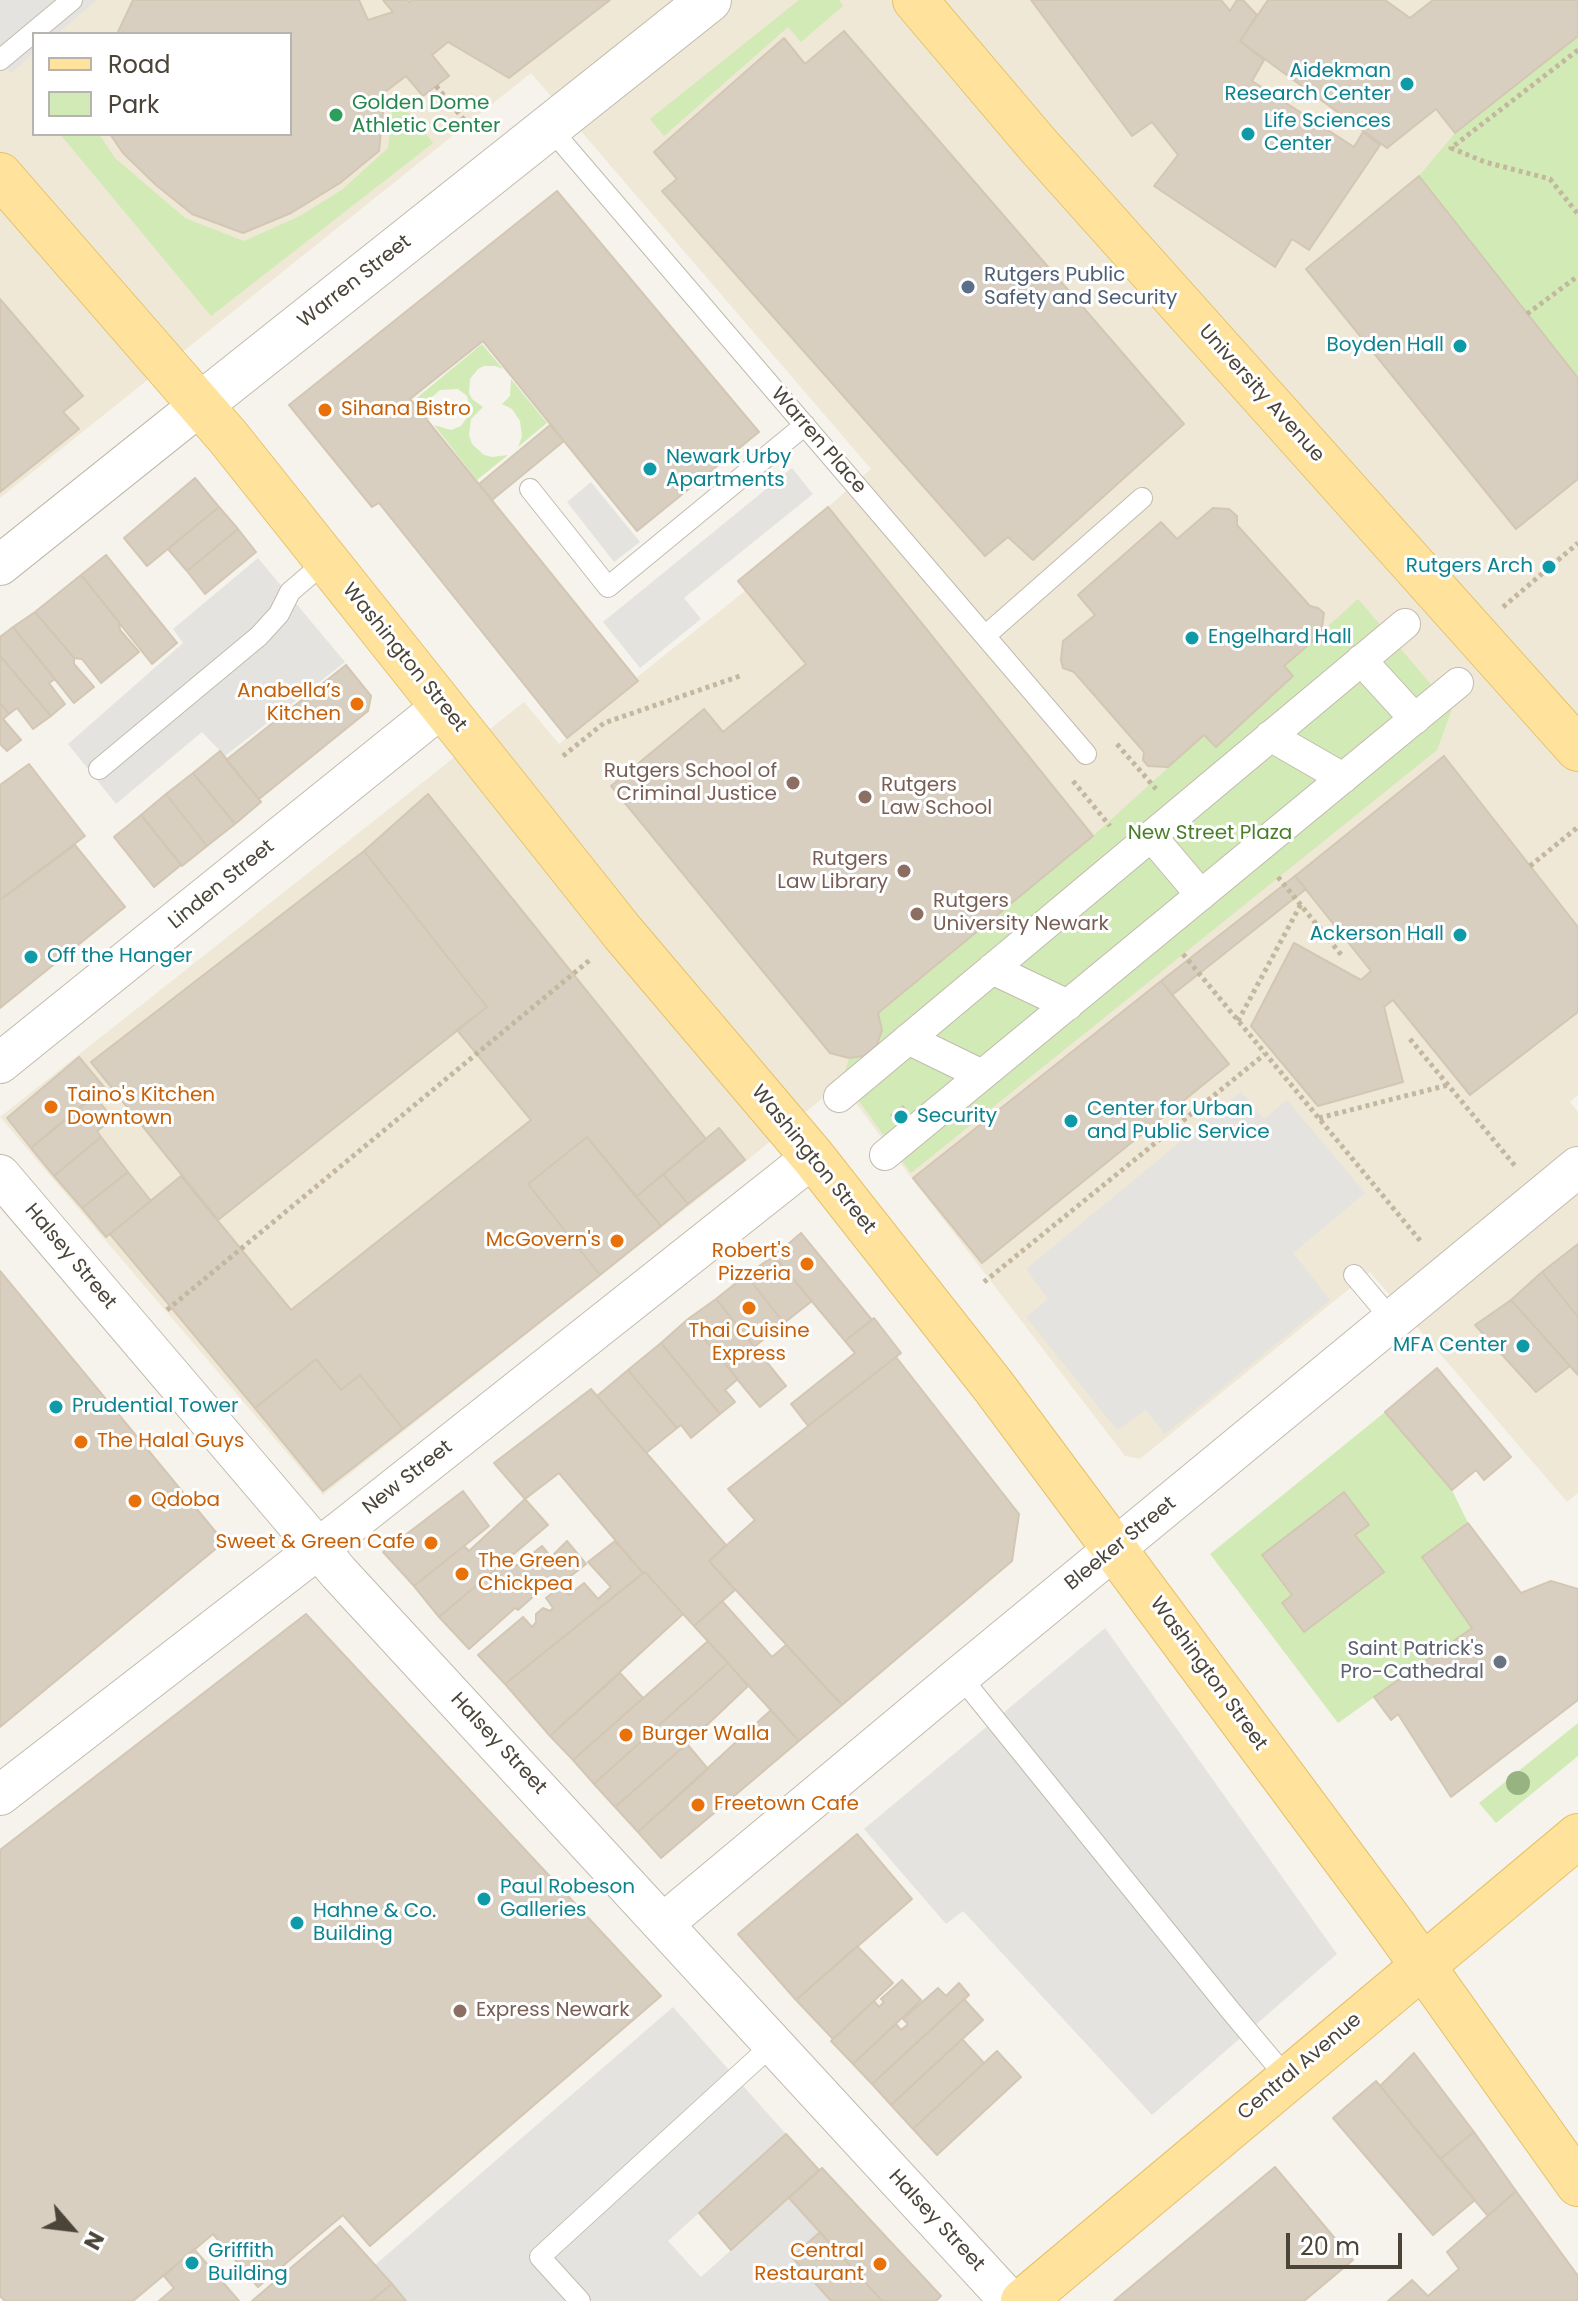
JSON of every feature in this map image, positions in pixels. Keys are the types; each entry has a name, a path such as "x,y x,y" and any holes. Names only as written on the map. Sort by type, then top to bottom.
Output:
{"main road":[{"name":"University Avenue","path":"915,0 1037,144 1578,749"},
{"name":"Washington Street","path":"0,175 200,405 623,933 813,1157 994,1387 1422,1965 1578,2184"},
{"name":"Central Avenue","path":"1023,2301 1578,1836"}],"street":[{"name":"Warren Street","path":"0,565 709,0"},
{"path":"839,1097 1405,624"},
{"path":"1361,660 1415,719"},
{"path":"885,1155 1458,683"},
{"name":"Linden Street","path":"0,1063 443,706"},
{"path":"1270,736 1343,778"},
{"path":"1142,844 1201,895"},
{"path":"992,969 1068,1005"},
{"path":"908,1039 982,1075"},
{"name":"New Street","path":"0,1795 318,1549 813,1157"},
{"name":"Bleeker Street","path":"664,1923 1578,1167"},
{"name":"Halsey Street","path":"0,1175 318,1549 1010,2301"}],"lane":[{"path":"34,32 72,0"},
{"path":"0,60 32,33"},
{"name":"Warren Place","path":"550,128 1086,754"},
{"path":"530,489 608,587 805,425"},
{"path":"985,636 1142,498"},
{"path":"99,769 259,636 279,614 290,592 326,561"},
{"path":"1354,1275 1392,1320"},
{"path":"960,1676 1287,2078"},
{"path":"580,2301 540,2257 773,2044"}],"path":[{"path":"1578,50 1451,148 1485,162 1550,179 1578,214"},
{"path":"436,86 475,133"},
{"path":"1527,314 1578,276"},
{"path":"1502,608 1578,543"},
{"path":"563,756 604,723 743,675"},
{"path":"1117,744 1177,814"},
{"path":"1073,780 1142,844"},
{"path":"1530,866 1578,827"},
{"path":"1274,872 1343,957"},
{"path":"1238,1021 1301,904"},
{"path":"1161,928 1422,1243"},
{"path":"136,1335 623,933"},
{"path":"1410,1039 1516,1167"},
{"path":"984,1282 1265,1054"},
{"path":"1319,1118 1448,1085"}],"shaded area":[{"name":"Rutgers University Newark","path":"0,0 1578,0 1578,1095 1570,1102 1578,1112 1578,1493 1567,1502 1370,1272 1140,1459 1125,1456 841,1083 323,1495 0,1117 524,702 559,744 745,591 738,581 871,469 531,73 0,498"},
{"path":"0,0 97,0 59,32 32,32 32,55 11,73 0,61"},
{"path":"792,468 813,494 684,598 701,619 640,668 603,622"},
{"path":"591,482 640,542 614,562 567,502"},
{"path":"258,558 345,662 225,756 202,732 116,804 68,744 183,643 173,629"},
{"path":"1241,1092 1264,1119 1287,1100 1365,1193 1293,1253 1330,1300 1165,1434 1146,1410 1117,1430 1026,1317 1048,1299 1026,1269"},
{"path":"1105,1628 1337,1954 1152,2115 963,1911 946,1924 864,1829"},
{"path":"673,2007 786,2134 668,2241 701,2277 789,2198 820,2232 792,2258 831,2301 406,2301 375,2265"}],"green space":[{"path":"799,0 839,0 843,6 801,42 788,27 664,136 650,119"},
{"path":"1578,36 1578,378 1419,176 1455,133"},
{"path":"394,94 433,143 211,316 62,136 100,136 115,158 185,218 244,241 300,216 343,189 388,148"},
{"path":"482,344 503,369 484,366 470,379 469,393 483,407 471,419 469,435 472,444 484,455 508,455 477,480 434,425 451,430 461,426 471,412 467,396 458,389 440,390 432,397 428,408 431,418 428,419 413,401"},
{"path":"511,379 547,423 518,447 522,436 520,421 512,409 502,404 510,396"},
{"name":"New Street Plaza","path":"1358,599 1452,709 1437,750 911,1173 843,1079 849,1058 864,1056 878,1045 882,1030 878,1013 1093,836 1204,735 1216,747 1293,676 1284,666"},
{"path":"1385,1412 1452,1490 1468,1523 1422,1557 1472,1628 1338,1723 1210,1554"},
{"path":"1578,1723 1578,1756 1496,1823 1479,1803"}],"building":[{"name":"Golden Dome Athletic Center","path":"133,0 359,0 368,20 393,12 383,0 610,0 509,78 448,42 432,55 449,76 423,96 406,76 385,92 379,151 340,183 291,213 243,233 192,214 156,185 123,153 111,136 292,136 292,32 118,32"},
{"name":"Life Sciences Center","path":"1031,0 1221,0 1230,11 1237,0 1243,0 1257,15 1240,41 1264,60 1252,81 1354,147 1363,132 1380,145 1309,250 1292,239 1275,267 1154,186 1178,155 1152,122 1132,136"},
{"name":"Aidekman Research Center","path":"1268,0 1385,0 1410,18 1433,0 1578,0 1578,36 1455,133 1436,109 1387,148 1240,41"},
{"path":"844,31 1184,424 1033,560 1008,537 985,556 662,191 677,179 654,152 784,38 805,64"},
{"name":"Boyden Hall","path":"1419,176 1578,378 1578,479 1516,529 1306,269"},
{"name":"Newark Urby Apartments","path":"557,191 759,432 637,531 483,341 410,399 638,681 567,738 379,503 372,507 289,405"},
{"path":"0,299 83,396 63,412 79,429 0,492"},
{"path":"550,425 564,441 492,500 479,484"},
{"path":"195,478 219,507 147,566 124,538"},
{"path":"219,507 238,529 187,571 168,549"},
{"path":"828,507 1093,836 878,1013 882,1030 877,1045 864,1056 849,1058 830,1053 611,786 704,709 723,732 806,664 738,581"},
{"name":"Engelhard Hall","path":"1213,508 1229,509 1237,516 1237,525 1310,606 1324,613 1321,634 1284,666 1293,676 1216,747 1204,735 1168,767 1148,766 1143,760 1144,752 1074,672 1063,668 1063,641 1095,615 1078,595 1161,522 1177,539"},
{"path":"238,529 256,552 205,594 187,571"},
{"path":"106,555 177,643 152,664 81,575"},
{"path":"81,575 139,652 101,683 82,659 74,658 35,612"},
{"path":"35,612 94,687 74,703 13,627"},
{"path":"13,627 55,679 49,683 65,704 51,716 0,656 0,637"},
{"path":"0,656 51,716 33,729 17,708 9,714 0,703"},
{"path":"346,665 371,696 368,711 259,799 226,760"},
{"path":"0,703 9,714 3,719 21,740 7,751 0,744"},
{"path":"220,751 261,802 235,824 193,773"},
{"name":"Ackerson Hall","path":"1444,756 1578,927 1578,1012 1470,1095 1393,1000 1384,1007 1403,1082 1318,1106 1251,1026 1294,943 1361,980 1371,971 1295,876"},
{"path":"29,764 85,836 0,900 0,785"},
{"path":"193,773 235,824 207,846 166,794"},
{"path":"166,794 207,846 182,866 141,815"},
{"path":"428,794 706,1139 636,1197 587,1137 528,1184 600,1275 403,1429 360,1375 341,1390 316,1359 255,1408 110,1234 181,1176 291,1310 531,1120 457,1030 487,1007 364,851"},
{"path":"141,815 181,865 154,887 114,837"},
{"name":"Off the Hanger","path":"75,845 125,907 0,1008 0,900"},
{"path":"364,851 487,1007 218,1220 91,1062"},
{"path":"1295,876 1306,889 1172,995 1161,981"},
{"name":"Center for Urban and Public Service","path":"1161,981 1229,1064 982,1263 913,1178"},
{"name":"Taino's Kitchen Downtown","path":"79,1057 104,1087 31,1148 7,1118"},
{"path":"95,1096 113,1119 97,1131 101,1137 54,1176 31,1148"},
{"name":"Security","path":"903,1106 911,1118 900,1127 891,1115"},
{"path":"719,1128 745,1160 688,1204 663,1174"},
{"path":"101,1137 128,1172 82,1208 54,1176"},
{"path":"587,1137 661,1226 600,1275 528,1184"},
{"path":"128,1172 151,1201 106,1237 82,1208"},
{"path":"663,1174 688,1204 661,1226 636,1197"},
{"path":"801,1233 872,1320 845,1341 774,1256"},
{"path":"1578,1244 1578,1317 1542,1272"},
{"path":"774,1256 812,1301 784,1323 746,1275"},
{"name":"Prudential Tower","path":"0,1271 224,1542 0,1727"},
{"path":"1542,1272 1578,1317 1578,1375 1511,1300"},
{"path":"746,1275 784,1323 754,1347 716,1299"},
{"path":"716,1299 786,1386 760,1407 688,1319"},
{"name":"MFA Center","path":"1511,1300 1570,1366 1536,1392 1475,1325"},
{"path":"874,1318 901,1353 808,1426 791,1404 855,1353 845,1341"},
{"path":"688,1319 738,1379 725,1390 735,1402 720,1414 661,1343"},
{"path":"661,1343 720,1414 691,1438 681,1425 677,1428 628,1370"},
{"path":"896,1357 1019,1514 1012,1561 842,1705 709,1561 755,1520 728,1489"},
{"path":"316,1359 341,1390 360,1375 403,1429 323,1491 255,1408"},
{"path":"1437,1368 1511,1457 1484,1480 1476,1470 1452,1490 1385,1412"},
{"path":"628,1370 677,1428 646,1453 597,1396"},
{"path":"591,1389 726,1545 709,1561 735,1590 694,1626 643,1573 559,1473 525,1499 494,1463"},
{"path":"463,1491 489,1526 414,1586 383,1552"},
{"path":"1344,1492 1369,1525 1355,1535 1384,1572 1304,1632 1282,1603 1292,1595 1262,1555"},
{"path":"525,1499 548,1525 439,1617 414,1586 464,1546 469,1551"},
{"name":"Saint Patrick's Pro-Cathedral","path":"1468,1523 1521,1593 1551,1581 1578,1589 1578,1700 1451,1797 1398,1714 1391,1720 1374,1697 1472,1628 1422,1557"},
{"path":"567,1541 586,1564 557,1587 552,1580 469,1649 439,1617 510,1557 517,1566 542,1546 551,1557"},
{"path":"615,1541 643,1573 505,1684 478,1655 523,1617 532,1627 536,1614 543,1608 550,1611 553,1608 546,1598 561,1586 569,1595 584,1583 598,1599 611,1587 588,1562"},
{"path":"645,1572 683,1614 550,1736 505,1684"},
{"path":"722,1601 772,1657 786,1645 842,1705 799,1741 694,1626"},
{"name":"Hahne & Co. Building","path":"306,1614 661,1996 370,2246 343,2215 258,2287 213,2234 133,2301 5,2301 0,2296 0,1850"},
{"path":"708,1641 728,1663 594,1784 573,1760"},
{"path":"728,1663 748,1686 615,1807 594,1784"},
{"path":"620,1673 643,1698 573,1760 550,1736"},
{"path":"771,1710 799,1741 661,1858 638,1832"},
{"path":"687,1744 708,1769 638,1832 615,1807"},
{"path":"857,1834 912,1899 796,2000 738,1934"},
{"path":"857,1946 893,1983 833,2039 796,2000"},
{"path":"902,1980 921,2000 853,2064 831,2041 874,2001 879,2007 884,2002 881,1999"},
{"path":"959,1983 969,1995 872,2084 853,2064 896,2024 901,2030 908,2024 903,2019 938,1988 946,1996"},
{"path":"964,1999 983,2020 891,2105 872,2084"},
{"path":"962,2039 984,2063 913,2129 891,2105"},
{"path":"997,2051 1021,2077 937,2155 913,2129"},
{"path":"1414,2053 1474,2132 1440,2159 1380,2086"},
{"path":"1376,2081 1475,2200 1433,2235 1333,2118"},
{"path":"1474,2132 1516,2191 1488,2216 1440,2159"},
{"path":"786,2134 819,2170 731,2250 699,2213"},
{"path":"1275,2167 1353,2260 1304,2301 1114,2301"},
{"name":"Central Restaurant","path":"822,2168 941,2296 936,2301 882,2301 789,2198"},
{"path":"1516,2191 1578,2276 1578,2301 1388,2301 1412,2280 1428,2296 1459,2269 1447,2252"},
{"path":"340,2226 392,2284 371,2301 252,2301"},
{"path":"820,2232 882,2301 831,2301 792,2257"},
{"name":"Griffith Building","path":"194,2249 239,2301 159,2301 174,2288 164,2276"},
{"path":"392,2284 406,2301 371,2301"}],"place":[{"name":"Aidekman Research Center","path":"1407,84"},
{"name":"Golden Dome Athletic Center","path":"336,115"},
{"name":"Life Sciences Center","path":"1248,134"},
{"name":"Rutgers Public Safety and Security","path":"968,287"},
{"name":"Boyden Hall","path":"1460,346"},
{"name":"Sihana Bistro","path":"325,410"},
{"name":"Newark Urby Apartments","path":"650,469"},
{"name":"Rutgers Arch","path":"1549,567"},
{"name":"Engelhard Hall","path":"1192,638"},
{"name":"Anabella’s Kitchen","path":"357,704"},
{"name":"Rutgers School of Criminal Justice","path":"793,783"},
{"name":"Rutgers Law School","path":"865,797"},
{"name":"Rutgers Law Library","path":"904,871"},
{"name":"Rutgers University Newark","path":"917,914"},
{"name":"Ackerson Hall","path":"1460,935"},
{"name":"Off the Hanger","path":"31,957"},
{"name":"Taino's Kitchen Downtown","path":"51,1107"},
{"name":"Security","path":"901,1117"},
{"name":"Center for Urban and Public Service","path":"1071,1121"},
{"name":"McGovern's","path":"617,1241"},
{"name":"Robert's Pizzeria","path":"807,1264"},
{"name":"Thai Cuisine Express","path":"749,1308"},
{"name":"MFA Center","path":"1523,1346"},
{"name":"Prudential Tower","path":"56,1407"},
{"name":"The Halal Guys","path":"81,1442"},
{"name":"Qdoba","path":"135,1501"},
{"name":"Sweet & Green Cafe","path":"431,1543"},
{"name":"The Green Chickpea","path":"462,1574"},
{"name":"Saint Patrick's Pro-Cathedral","path":"1500,1662"},
{"name":"Burger Walla","path":"626,1735"},
{"name":"Freetown Cafe","path":"698,1805"},
{"name":"Paul Robeson Galleries","path":"484,1899"},
{"name":"Hahne & Co. Building","path":"297,1923"},
{"name":"Express Newark","path":"460,2011"},
{"name":"Griffith Building","path":"192,2263"},
{"name":"Central Restaurant","path":"880,2264"}]}
